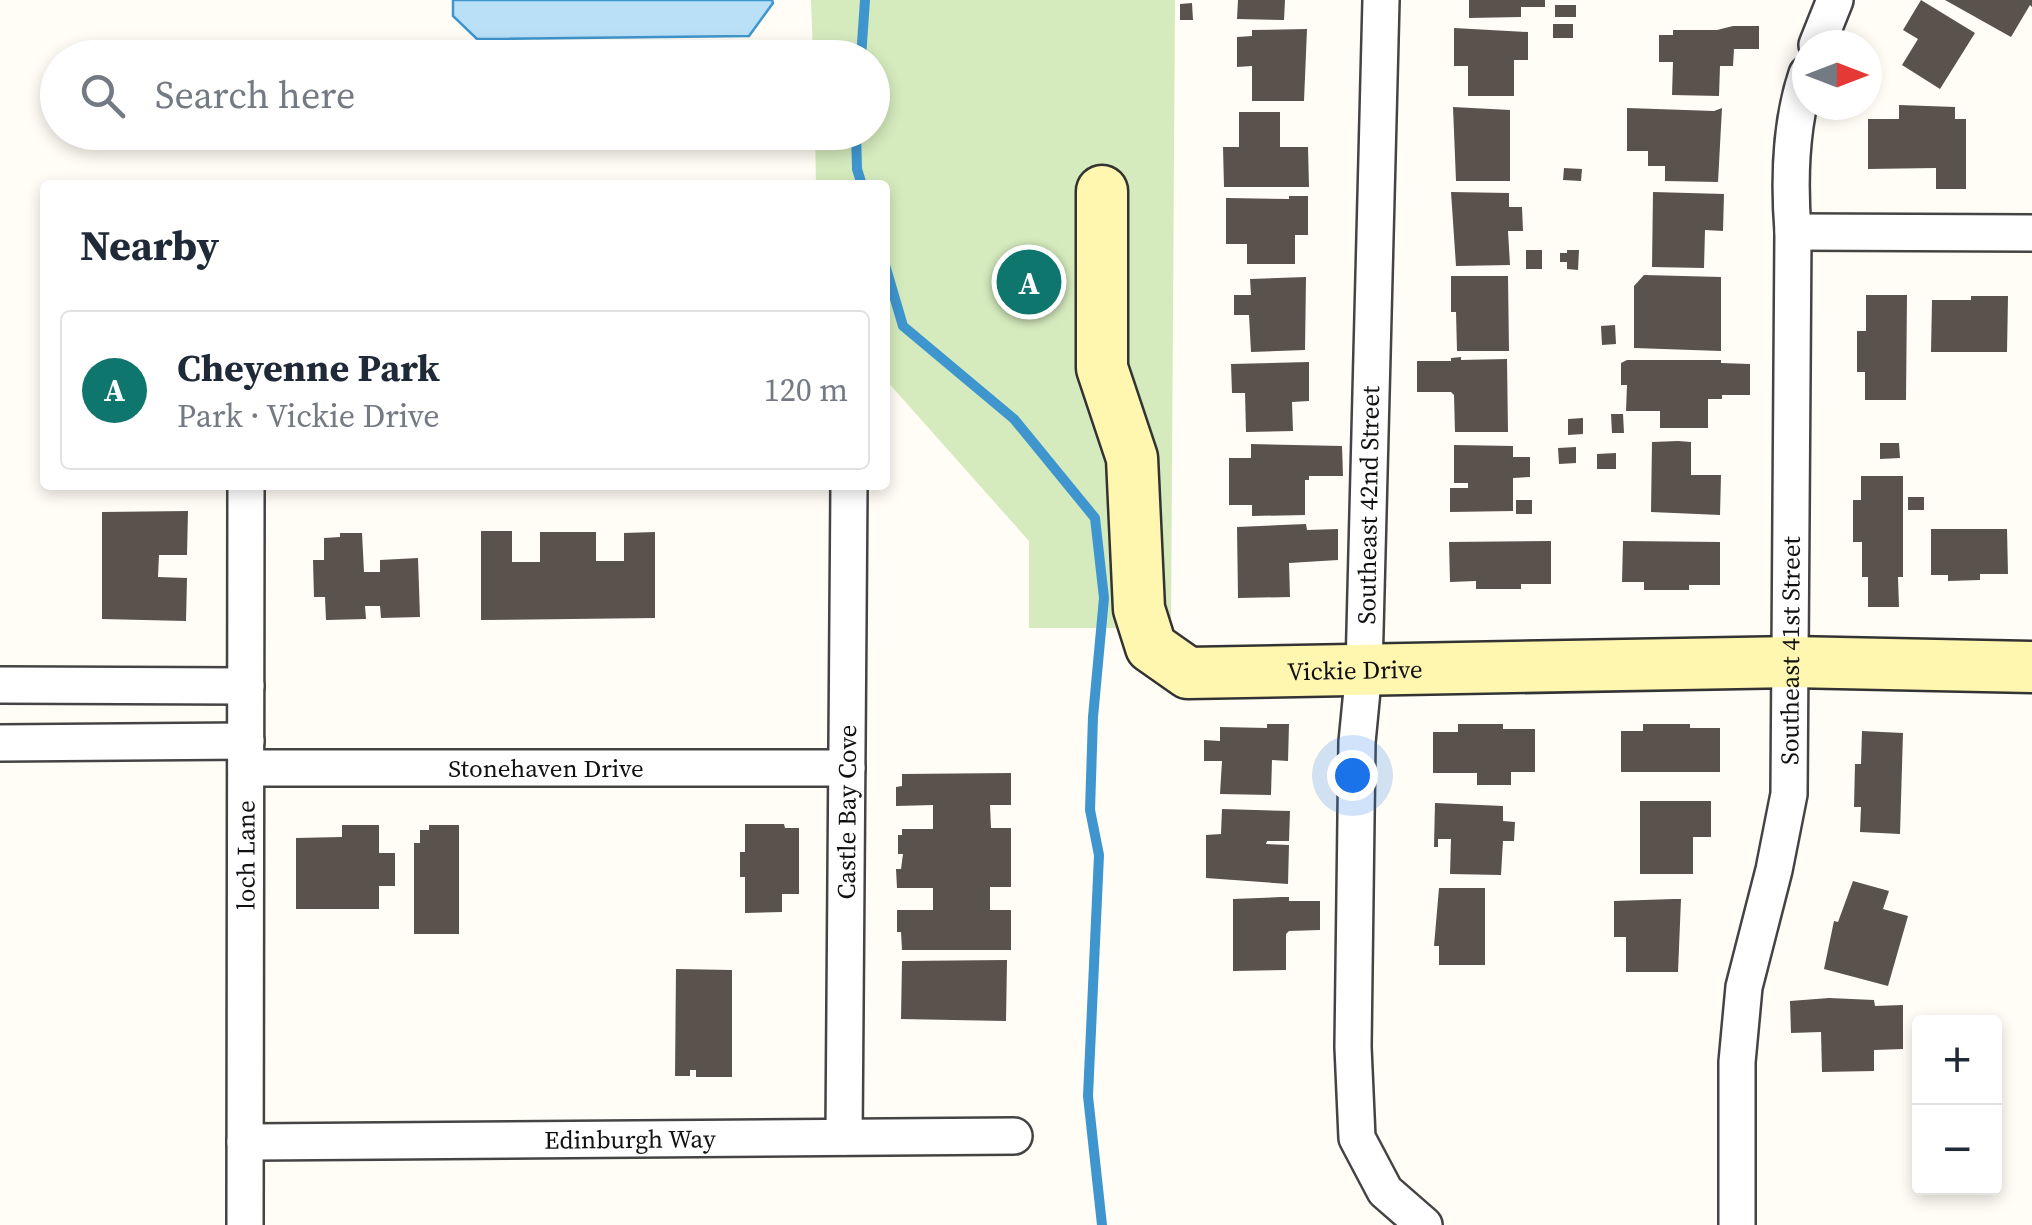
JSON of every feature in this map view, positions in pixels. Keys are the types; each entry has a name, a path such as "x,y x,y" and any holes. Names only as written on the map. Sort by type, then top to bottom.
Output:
{"street":[{"name":"Southeast 42nd Street","path":"1381,0 1364,670 1357,742 1353,1047 1357,1138 1386,1191 1424,1225"},
{"path":"1823,30 1835,0"},
{"name":"Southeast 41st Street","path":"1737,1225 1737,1062 1744,987 1790,794 1790,179 1797,120"},
{"name":"Vickie Drive","path":"1102,190 1102,368 1132,458 1139,609 1151,647 1188,674 1791,662 2032,667"},
{"path":"1793,232 2032,233"},
{"name":"loch Lane","path":"246,490 246,1225"},
{"name":"Castle Bay Cove","path":"844,1138 849,490"},
{"path":"0,685 246,686"},
{"path":"154,685 155,742"},
{"name":"Stonehaven Drive","path":"0,743 155,742 246,755 847,768"},
{"name":"Edinburgh Way","path":"246,1142 1014,1136"}],"green space":[{"path":"811,0 1175,0 1171,628 1029,628 1029,541 890,385 890,180 816,180 815,150 890,150 890,40 812,40"}],"water":[{"path":"453,0 773,3 749,36 477,39 453,16"}],"building":[{"path":"1238,0 1285,0 1284,20 1237,19"},
{"path":"1469,0 1545,0 1545,7 1521,7 1521,17 1469,18"},
{"path":"1921,0 1975,33 1940,89 1902,65 1918,39 1903,30"},
{"path":"1945,0 2032,0 2032,7 2011,37"},
{"path":"1192,3 1193,20 1180,20 1180,4"},
{"path":"1555,5 1576,5 1576,17 1555,17"},
{"path":"1553,24 1573,24 1573,38 1553,38"},
{"path":"1759,26 1759,49 1734,49 1733,66 1720,66 1719,96 1672,95 1673,62 1659,62 1659,35 1673,35 1673,30"},
{"path":"1454,28 1528,32 1528,60 1514,60 1514,96 1468,96 1468,66 1454,66"},
{"path":"1307,29 1304,101 1252,101 1252,66 1237,67 1237,37 1252,36 1252,30"},
{"path":"1899,105 1955,107 1955,119 1966,119 1966,189 1936,189 1936,168 1868,169 1868,120 1899,119"},
{"path":"1453,107 1510,110 1510,181 1456,181"},
{"path":"1627,108 1722,108 1718,182 1665,181 1665,166 1648,166 1648,151 1627,151"},
{"path":"1239,112 1280,112 1280,147 1308,147 1309,187 1224,187 1223,147 1239,147"},
{"path":"1564,168 1582,169 1581,181 1563,180"},
{"path":"1451,192 1509,193 1509,207 1522,207 1523,231 1508,231 1510,265 1456,266"},
{"path":"1653,192 1724,194 1723,231 1705,230 1704,268 1652,267"},
{"path":"1308,196 1308,235 1295,235 1295,264 1247,264 1247,244 1226,244 1226,198"},
{"path":"1526,250 1542,250 1542,269 1526,269"},
{"path":"1579,250 1578,270 1567,269 1567,262 1560,262 1560,253"},
{"path":"1644,275 1721,277 1721,351 1634,348 1634,286"},
{"path":"1451,276 1508,276 1509,351 1457,351"},
{"path":"1306,277 1305,350 1251,352 1249,315 1234,315 1234,295 1251,295 1250,279"},
{"path":"1866,295 1907,295 1906,400 1865,400 1865,372 1857,372 1857,331 1866,331"},
{"path":"1971,296 2008,296 2007,352 1931,352 1932,300 1971,300"},
{"path":"1615,325 1616,344 1602,345 1601,326"},
{"path":"1461,357 1507,359 1508,432 1455,432 1454,395 1417,392 1417,361 1451,361"},
{"path":"1721,360 1750,364 1750,395 1708,399 1708,428 1660,428 1660,411 1626,411 1627,385 1621,385 1621,363"},
{"path":"1309,362 1309,401 1292,402 1293,431 1246,432 1245,393 1232,393 1231,364"},
{"path":"1611,414 1623,414 1624,433 1612,433"},
{"path":"1583,418 1583,434 1568,435 1568,419"},
{"path":"1652,442 1691,442 1691,475 1721,475 1720,515 1651,512"},
{"path":"1880,443 1899,443 1900,458 1880,459"},
{"path":"1251,444 1342,446 1343,476 1309,476 1305,480 1305,515 1252,516 1252,505 1229,505 1229,458 1251,458"},
{"path":"1454,445 1513,446 1513,457 1530,457 1530,477 1513,478 1513,511 1450,512 1450,488 1468,488 1468,483 1454,483"},
{"path":"1576,447 1576,463 1559,464 1558,448"},
{"path":"1616,453 1616,469 1597,469 1597,454"},
{"path":"1861,476 1903,476 1903,577 1898,577 1899,607 1868,607 1868,577 1862,577 1862,542 1853,542 1853,500 1861,500"},
{"path":"1908,497 1924,497 1924,510 1908,510"},
{"path":"1516,500 1532,500 1532,514 1516,514"},
{"path":"188,511 187,555 159,555 158,577 187,578 186,621 102,619 102,512"},
{"path":"1306,524 1307,530 1338,529 1338,560 1289,563 1290,597 1238,598 1237,527"},
{"path":"1931,529 2007,529 2008,574 1980,574 1980,580 1948,581 1948,575 1931,575"},
{"path":"481,531 512,531 512,562 540,562 540,532 596,532 596,561 624,561 624,533 655,532 655,618 481,620"},
{"path":"340,533 362,533 364,572 380,572 380,560 418,558 420,617 381,618 380,606 365,606 366,619 326,620 325,597 314,597 313,560 324,560 324,538 340,537"},
{"path":"1551,541 1551,584 1476,589 1476,581 1450,582 1449,542"},
{"path":"1623,541 1720,542 1720,585 1644,590 1644,582 1622,582"},
{"path":"1267,724 1289,724 1288,761 1272,760 1271,795 1220,794 1222,761 1204,761 1204,740 1220,741 1220,727 1267,728"},
{"path":"1458,724 1535,729 1535,772 1511,772 1511,785 1477,785 1477,773 1433,773 1433,732 1458,732"},
{"path":"1643,724 1720,728 1720,772 1621,772 1621,731 1643,731"},
{"path":"1862,731 1903,733 1900,834 1860,832 1861,807 1854,807 1855,764 1861,764"},
{"path":"1011,773 1011,805 990,805 991,828 1011,828 1011,887 990,887 990,910 1011,910 1011,950 902,950 897,910 933,910 933,888 897,888 896,869 901,869 903,854 898,854 898,835 902,835 902,829 933,829 933,805 896,806 896,787 902,786 902,774"},
{"path":"1640,801 1711,801 1711,837 1693,837 1693,874 1640,874"},
{"path":"1435,803 1503,806 1503,821 1515,822 1514,841 1503,841 1501,875 1450,874 1451,839 1438,839 1438,847 1434,847"},
{"path":"1222,809 1290,811 1289,841 1266,844 1289,845 1288,884 1206,878 1206,835 1221,834"},
{"path":"745,824 799,828 799,894 782,894 782,912 745,913 740,852 745,852"},
{"path":"342,825 379,825 379,853 395,853 395,886 379,886 379,909 296,909 296,838 342,837"},
{"path":"429,825 459,825 459,934 414,934 414,843 420,843 420,830 429,830"},
{"path":"1853,881 1889,891 1883,909 1908,916 1888,986 1824,969 1834,921 1838,922"},
{"path":"1439,888 1485,888 1485,965 1439,965 1439,946 1434,946"},
{"path":"1289,897 1289,901 1320,901 1320,930 1286,934 1286,970 1233,971 1233,899"},
{"path":"1681,899 1678,972 1626,972 1626,937 1614,937 1614,901"},
{"path":"1007,960 1006,1021 901,1019 902,961"},
{"path":"676,969 732,970 732,1077 696,1077 696,1070 690,1070 690,1076 675,1076"},
{"path":"1874,1000 1875,1006 1903,1005 1903,1049 1874,1050 1874,1071 1822,1072 1821,1032 1791,1033 1790,1001"}],"waterway":[{"path":"862,40 865,0"},
{"path":"856,150 860,180"},
{"path":"890,282 903,326 1014,419 1095,518 1104,598 1093,717 1090,810 1099,855 1088,1096 1102,1225"}],"place":[{"name":"Cheyenne Park","path":"1029,282"}]}
